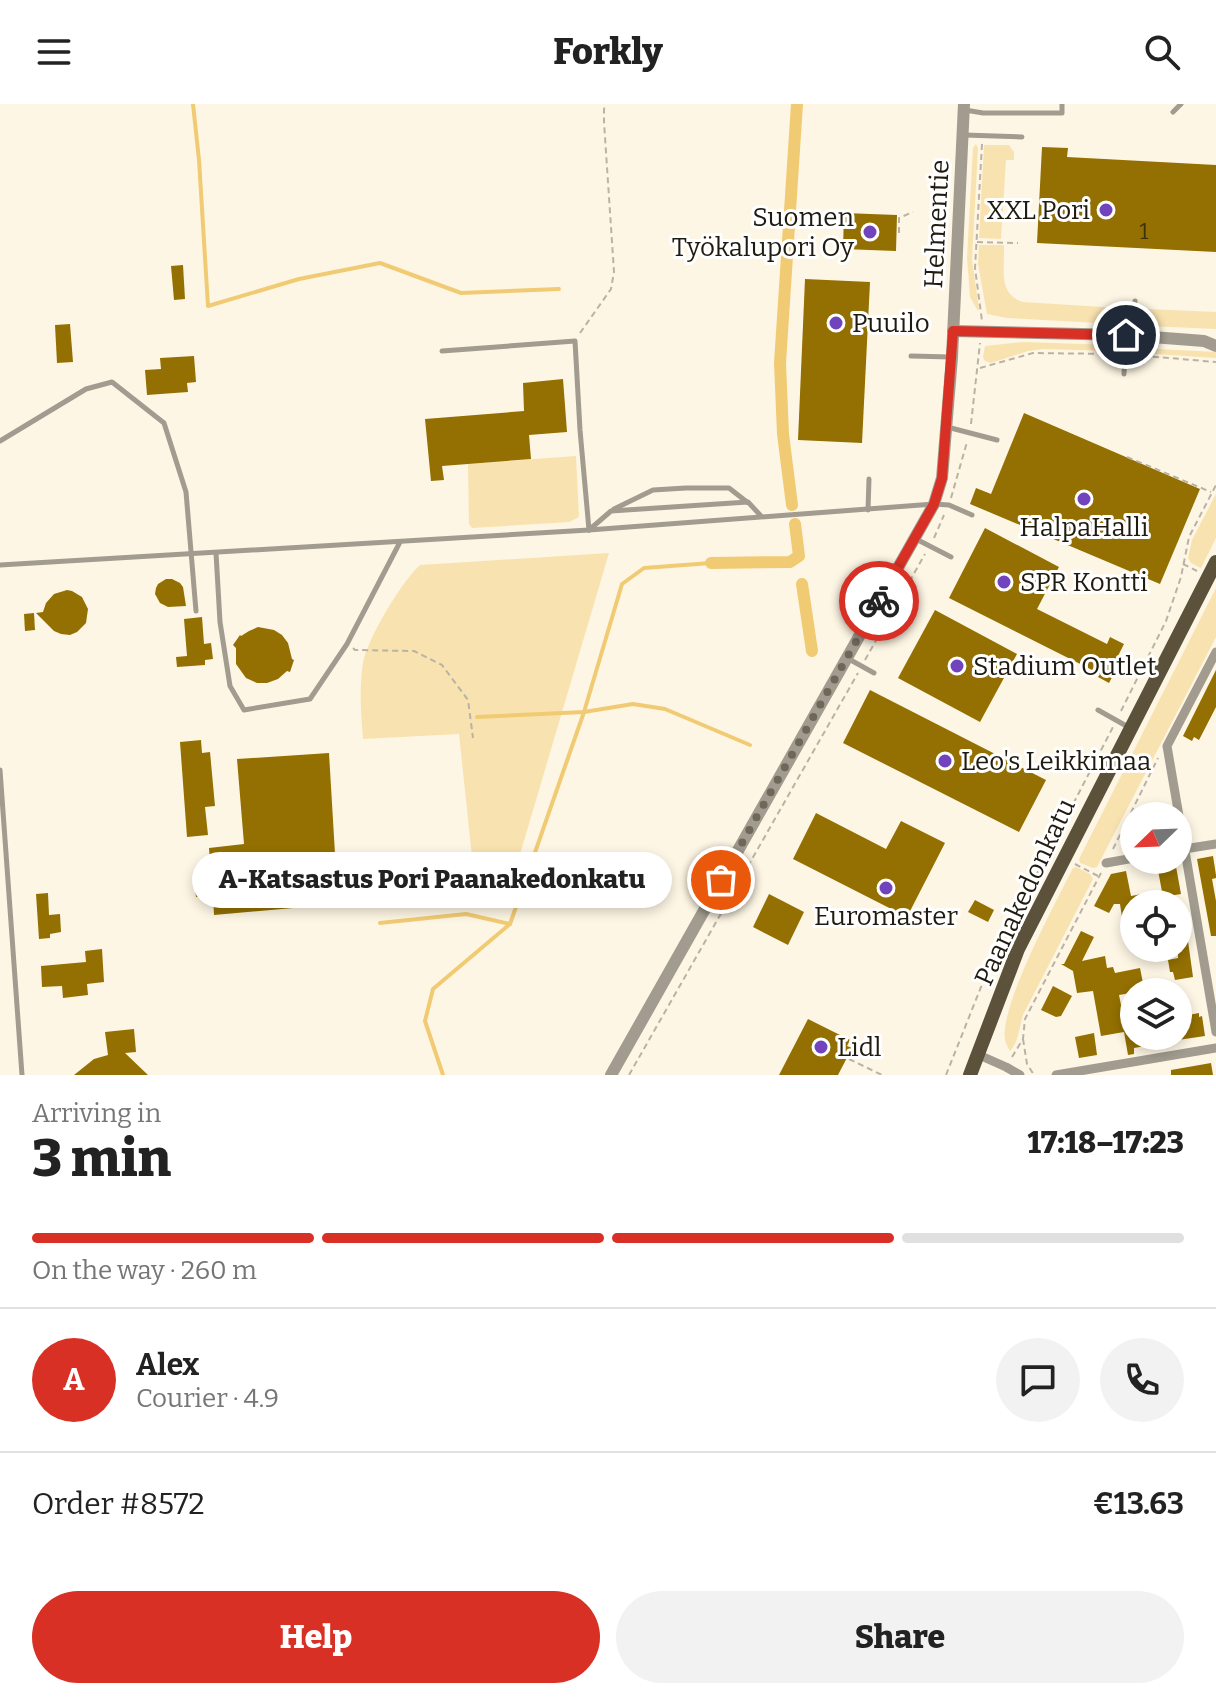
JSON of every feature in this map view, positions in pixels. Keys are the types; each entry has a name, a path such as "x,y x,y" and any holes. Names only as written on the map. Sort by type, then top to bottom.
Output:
{"main road":[{"name":"Paanakedonkatu","path":"970,1075 1018,949 1216,562"}],"street":[{"name":"Helmentie","path":"611,1075 934,504 942,478 952,357 964,107"},
{"path":"953,331 1130,335 1212,342"},
{"path":"1175,802 1167,746 1216,652"},
{"path":"1192,848 1216,844"},
{"path":"1106,863 1120,860"},
{"path":"1186,874 1216,1032"},
{"path":"1056,1075 1216,1048"},
{"path":"979,1055 1020,1075"}],"lane":[{"path":"964,107 983,113 1062,113 1062,104"},
{"path":"1173,112 1181,104"},
{"path":"963,135 1022,137"},
{"path":"1124,374 1135,301"},
{"path":"442,351 575,341 589,530"},
{"path":"911,356 952,357"},
{"path":"0,441 86,389 112,382 164,423 186,492 196,611"},
{"path":"946,427 997,440"},
{"path":"868,510 869,479"},
{"path":"589,530 611,511 653,490 729,488 762,517"},
{"path":"611,511 748,502"},
{"path":"0,565 589,530 934,504 949,505 972,515"},
{"path":"915,538 951,557"},
{"path":"216,552 220,622 230,686 244,710 310,699 347,644 401,541"},
{"path":"847,658 874,673"},
{"path":"1098,710 1131,729"},
{"path":"0,770 22,1075"}],"path":[{"path":"575,341 611,289 614,272 604,122 606,104"},
{"path":"899,233 899,218 913,212"},
{"path":"976,242 1018,243"},
{"path":"978,369 1033,353 1125,354 1216,362"},
{"path":"1127,457 1212,492"},
{"path":"946,1075 981,987 1166,621 1181,577 1189,537 1216,485"},
{"path":"347,644 355,650 414,651 442,665 468,700 473,738"},
{"path":"1023,1039 1027,1064 1034,1075"},
{"path":"849,1059 882,1075"}],"shaded area":[{"path":"976,144 972,260 978,311 970,297 967,258 973,148"},
{"path":"984,145 1009,145 1014,152 1014,160 1006,160 1001,239 979,238"},
{"path":"979,245 1004,245 1004,279 1009,293 1015,298 1023,302 1119,308 1120,316 1116,324 1007,318 987,314 978,264"},
{"path":"1147,309 1216,312 1216,329 1148,326"},
{"path":"1023,342 1111,345 1114,351 1043,349 991,363 983,357 985,346"},
{"path":"1140,348 1216,352 1216,358 1139,353"},
{"path":"576,456 579,517 569,522 472,528 469,524 468,464"},
{"path":"1216,494 1216,538 1201,568 1188,558 1192,540"},
{"path":"609,553 508,895 477,904 459,734 363,739 361,691 366,653 386,611 420,565"},
{"path":"1216,588 1216,637 1131,802 1120,802 1120,823 1097,867 1080,863 1079,859"},
{"path":"1076,867 1093,879 1023,1015 1017,1039 1010,1051 1005,1040 1006,1025 1019,980 1042,929"}],"building":[{"path":"1042,147 1068,148 1067,157 1216,165 1216,252 1037,243"},
{"name":"Suomen Työkalupori Oy","path":"844,213 897,215 896,251 843,249"},
{"path":"183,265 185,299 174,300 171,266"},
{"name":"Puuilo","path":"805,279 870,282 862,443 798,440"},
{"path":"70,324 73,362 57,363 55,325"},
{"path":"194,356 196,382 187,383 188,392 147,395 145,370 161,369 160,358"},
{"path":"563,379 567,432 529,435 531,459 442,466 444,480 431,481 425,419 524,411 523,383"},
{"name":"HalpaHalli","path":"1024,413 1200,489 1160,584 970,504 976,488 991,494"},
{"name":"SPR Kontti","path":"985,528 1059,567 1037,609 1107,644 1110,637 1124,644 1109,683 1098,677 1100,674 949,598"},
{"path":"166,579 172,579 183,587 186,606 168,607 160,603 155,594 156,588"},
{"path":"67,590 82,597 88,609 86,623 70,635 54,631 36,613 43,612 54,594"},
{"name":"Stadium Outlet","path":"935,610 1017,654 980,722 898,678"},
{"path":"34,613 35,630 25,631 24,614"},
{"path":"202,617 204,644 211,643 213,659 205,660 205,665 177,667 176,657 187,656 184,619"},
{"path":"258,627 282,635 294,660 290,672 267,683 246,678 236,664 236,648 233,645 240,635"},
{"path":"1216,670 1216,707 1199,740 1194,737 1192,741 1183,736"},
{"name":"Leo's Leikkimaa","path":"870,690 1046,780 1019,832 843,743"},
{"path":"201,740 202,753 210,752 215,806 205,807 208,835 187,837 180,742"},
{"path":"329,753 338,904 214,915 213,896 196,897 194,878 211,877 209,848 244,844 237,759"},
{"name":"Euromaster","path":"816,813 886,849 901,821 945,843 907,917 793,859"},
{"path":"1213,856 1216,936 1211,936 1197,859"},
{"path":"1111,874 1127,874 1130,890 1120,890 1120,904 1114,904 1109,913 1094,906"},
{"path":"1159,874 1177,874 1180,890 1162,890"},
{"path":"48,893 49,915 60,914 61,932 39,939 36,894"},
{"path":"769,894 804,912 788,945 753,927"},
{"path":"975,900 994,910 988,922 968,912"},
{"path":"1081,931 1094,937 1082,961 1105,956 1107,968 1113,967 1115,973 1140,968 1142,978 1120,978 1120,1033 1101,1036 1093,991 1077,993 1073,971 1061,964 1064,964"},
{"path":"102,949 104,982 87,984 88,995 63,998 62,986 42,987 41,966 86,962 85,951"},
{"path":"1168,962 1191,962 1193,977 1174,978"},
{"path":"1053,986 1072,996 1061,1016 1056,1017 1041,1010"},
{"path":"1199,1013 1199,1017 1202,1016 1205,1036 1192,1038 1192,1014"},
{"name":"Lidl","path":"808,1019 850,1040 847,1046 852,1048 838,1075 779,1075"},
{"path":"134,1029 136,1052 125,1053 148,1075 74,1075 94,1059 108,1055 105,1032"},
{"path":"1094,1033 1097,1055 1079,1058 1075,1037"},
{"path":"1211,1063 1213,1075 1171,1075 1171,1070"}],"waterway":[{"path":"193,104 208,306 299,279 380,263 461,293 559,289"},
{"path":"792,505 783,434 780,363 797,104"},
{"path":"711,563 790,562 799,556 795,524"},
{"path":"443,1075 425,1021 433,989 510,924 584,712 622,584 644,568 711,563"},
{"path":"802,584 812,651"},
{"path":"477,717 584,712 633,704 665,709 750,745"},
{"path":"380,923 466,914 510,924"}],"way so far":[{"path":"721,880 879,601"}],"place":[{"name":"XXL Pori","path":"1106,210"},
{"name":"Suomen Työkalupori Oy","path":"870,232"},
{"name":"Puuilo","path":"836,323"},
{"name":"HalpaHalli","path":"1084,499"},
{"name":"SPR Kontti","path":"1004,582"},
{"name":"Stadium Outlet","path":"957,666"},
{"name":"Leo's Leikkimaa","path":"945,761"},
{"name":"A-Katsastus Pori Paanakedonkatu","path":"721,880"},
{"name":"Euromaster","path":"886,888"},
{"name":"Lidl","path":"821,1047"}],"route":[{"path":"879,601 934,504 942,478 953,331 1126,335"}]}
